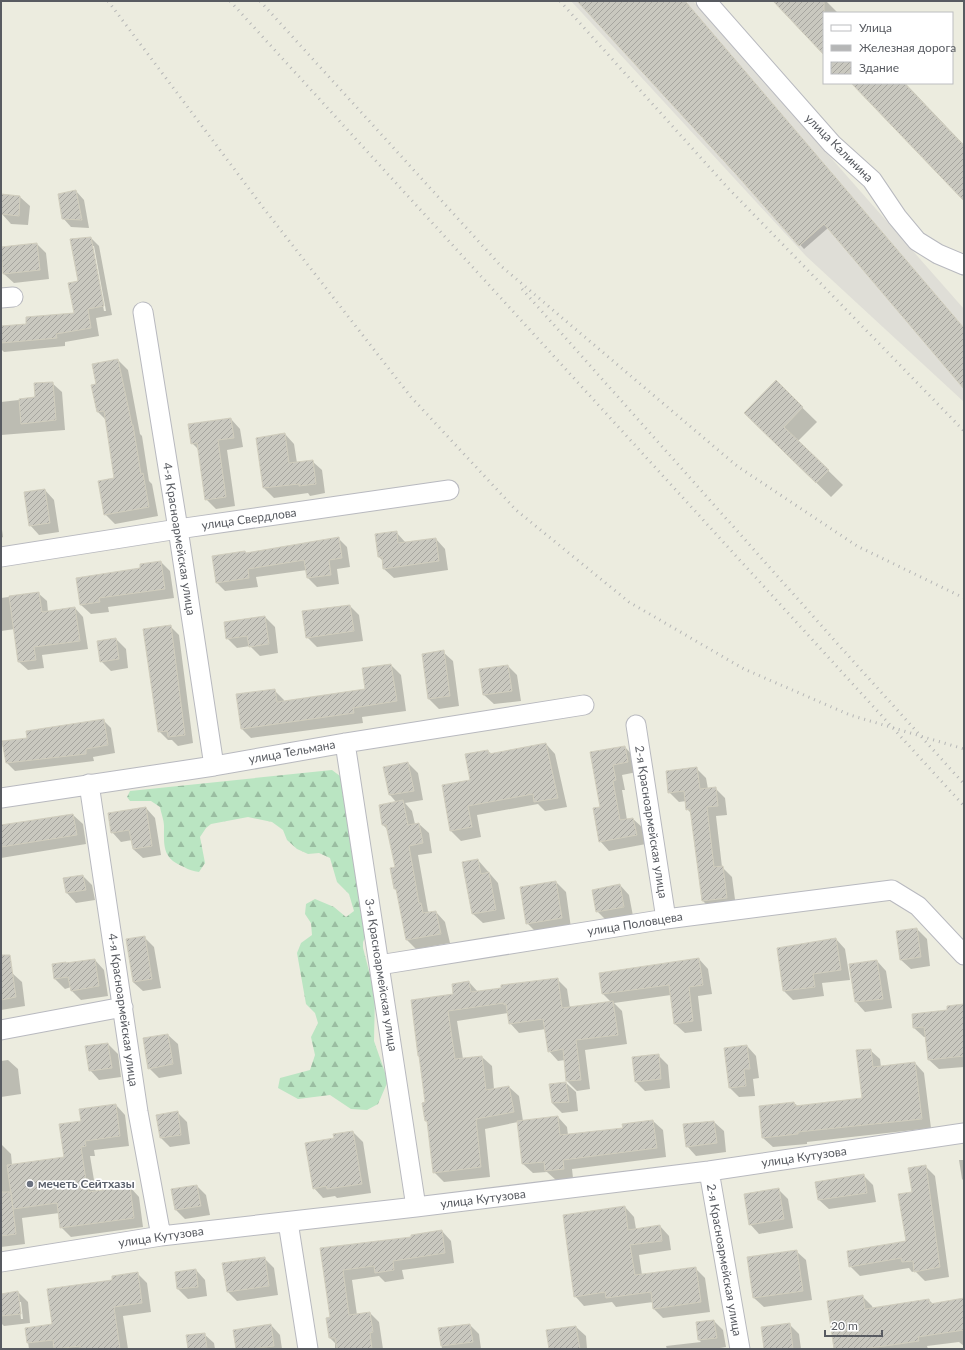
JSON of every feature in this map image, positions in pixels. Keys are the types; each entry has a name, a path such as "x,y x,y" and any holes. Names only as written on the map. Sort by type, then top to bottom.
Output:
{"street":[{"name":"улица Калинина","path":"706,1 832,144 872,180 897,216 917,241 938,254 964,265"},
{"name":"4-я Красноармейская улица","path":"143,312 214,766"},
{"name":"улица Свердлова","path":"1,557 178,529 449,490"},
{"name":"улица Тельмана","path":"1,798 214,766 345,743 584,705"},
{"name":"2-я Красноармейская улица","path":"636,725 666,919"},
{"name":"3-я Красноармейская улица","path":"345,743 416,1207"},
{"name":"4-я Красноармейская улица","path":"89,784 138,1112 161,1236"},
{"name":"улица Половцева","path":"379,965 666,919 892,890 918,906 964,956"},
{"path":"1,1030 122,1007"},
{"name":"улица Кутузова","path":"1,1262 161,1236 416,1207 709,1171 964,1133"},
{"name":"2-я Красноармейская улица","path":"709,1171 740,1349"},
{"path":"288,1222 308,1349"}],"shaded area":[{"path":"571,1 693,1 964,309 964,402 806,256"}],"green space":[{"path":"332,770 340,776 372,923 363,942 363,948 375,994 374,1041 388,1081 378,1104 367,1110 351,1109 330,1095 298,1099 278,1088 280,1078 310,1070 315,1055 311,1037 318,1023 315,1013 306,1004 297,953 301,943 312,935 311,923 305,914 306,904 315,899 334,907 346,917 354,911 349,894 337,882 330,858 319,853 308,854 297,849 287,840 283,830 272,822 248,817 211,824 206,828 200,837 205,863 199,872 191,870 172,860 166,851 164,824 160,807 151,801 130,801 127,797 130,791"}],"building":[{"path":"577,1 685,1 964,328 964,389 824,224 799,246 736,174"},
{"path":"773,1 824,1 823,54"},
{"path":"852,84 905,84 964,146 964,201"},
{"path":"76,190 82,220 62,219 58,194"},
{"path":"1,194 20,196 19,216 1,214"},
{"path":"91,237 104,306 88,309 91,328 56,334 57,338 1,343 1,326 26,324 26,317 74,313 68,283 78,281 70,239"},
{"path":"37,243 40,270 3,274 1,247"},
{"path":"118,359 149,507 104,515 98,481 114,478 104,411 97,412 91,385 96,384 92,364"},
{"path":"776,380 803,407 784,427 829,470 816,483 744,413"},
{"path":"53,382 56,420 21,424 19,399 35,397 34,383"},
{"path":"231,418 234,438 218,440 226,497 205,500 197,443 191,444 188,424"},
{"path":"285,433 289,463 313,460 316,484 299,486 299,484 263,488 256,438"},
{"path":"45,489 50,523 29,526 24,492"},
{"path":"397,531 398,543 436,538 439,561 383,569 382,557 378,557 375,534"},
{"path":"339,537 342,558 329,560 331,575 307,578 304,560 248,569 249,578 216,583 212,556 245,551 246,553"},
{"path":"161,561 165,589 99,598 100,602 80,605 76,578 140,568 140,564"},
{"path":"39,592 42,612 75,607 80,641 34,647 36,660 18,662 9,596"},
{"path":"350,605 354,631 306,638 302,611"},
{"path":"265,616 269,644 249,647 247,636 226,639 224,622"},
{"path":"171,625 185,735 168,737 167,731 158,732 143,629"},
{"path":"116,638 119,659 100,662 97,641"},
{"path":"444,650 450,696 428,699 422,654"},
{"path":"391,664 397,701 353,708 354,713 241,729 236,694 275,689 277,702 365,689 362,668"},
{"path":"508,665 512,691 483,695 479,669"},
{"path":"104,719 108,745 86,749 86,754 6,763 2,741 27,738 26,731"},
{"path":"546,743 558,798 534,802 533,794 468,806 472,827 450,831 442,785 470,780 465,754 488,750 489,754"},
{"path":"625,746 628,762 613,765 616,780 613,781 620,820 633,818 637,835 599,842 593,808 600,807 590,752"},
{"path":"408,762 414,791 389,795 383,767"},
{"path":"697,767 700,789 716,787 718,806 707,807 714,867 723,866 727,898 702,901 690,809 686,810 684,791 668,793 666,771"},
{"path":"403,800 408,825 419,823 423,843 409,846 419,903 421,903 423,913 436,911 441,934 406,940 396,889 394,889 390,868 395,867 386,825 382,825 379,805"},
{"path":"146,807 152,846 133,849 129,830 111,833 108,813"},
{"path":"73,814 77,835 1,847 1,825"},
{"path":"478,859 481,874 489,872 496,910 472,914 462,862"},
{"path":"83,875 86,890 66,893 63,878"},
{"path":"556,881 562,918 526,924 520,887"},
{"path":"620,884 624,907 596,912 592,890"},
{"path":"917,928 921,957 900,960 896,931"},
{"path":"145,936 152,979 133,982 126,939"},
{"path":"836,938 841,970 813,974 815,987 783,991 777,948"},
{"path":"1,955 10,955 16,997 1,1000"},
{"path":"699,958 703,985 689,987 693,1021 674,1024 669,985 602,994 599,973"},
{"path":"95,959 99,986 71,991 68,977 54,979 52,964"},
{"path":"877,960 883,999 855,1002 849,964"},
{"path":"558,978 562,1008 613,1001 618,1035 576,1040 581,1080 566,1081 563,1049 548,1052 543,1019 509,1024 506,1004 504,1005 504,1003 448,1011 455,1059 482,1056 486,1090 509,1086 514,1112 476,1119 481,1167 433,1173 427,1121 425,1121 422,1103 425,1102 411,1000 453,994 452,984 469,981 471,992 501,988 501,985"},
{"path":"964,1004 964,1056 928,1060 924,1027 913,1028 912,1014 947,1010 947,1006"},
{"path":"168,1034 173,1064 148,1069 143,1038"},
{"path":"108,1043 112,1068 89,1071 85,1046"},
{"path":"747,1045 750,1069 744,1069 746,1086 729,1088 724,1048"},
{"path":"871,1049 873,1067 915,1062 922,1119 798,1132 798,1134 762,1138 759,1106 794,1102 795,1106 862,1098 856,1050"},
{"path":"659,1054 661,1079 635,1082 632,1057"},
{"path":"566,1082 569,1102 552,1103 549,1084"},
{"path":"116,1104 120,1136 85,1141 86,1146 81,1147 87,1187 89,1192 130,1186 134,1218 60,1228 57,1203 13,1209 7,1165 64,1157 59,1124 81,1121 79,1109"},
{"path":"178,1111 181,1135 160,1138 156,1115"},
{"path":"558,1116 560,1135 623,1128 622,1124 653,1120 657,1148 563,1160 564,1169 545,1171 544,1162 522,1164 517,1121"},
{"path":"714,1121 717,1143 686,1147 683,1124"},
{"path":"353,1131 362,1184 327,1189 326,1186 313,1189 305,1143 334,1138 333,1134"},
{"path":"926,1165 940,1267 914,1272 913,1261 902,1262 901,1258 849,1267 847,1251 906,1241 898,1194 912,1192 908,1168"},
{"path":"864,1174 867,1193 818,1200 815,1182"},
{"path":"197,1185 201,1206 175,1210 171,1189"},
{"path":"779,1188 784,1219 749,1225 744,1194"},
{"path":"1,1192 11,1192 16,1234 1,1236"},
{"path":"625,1206 628,1230 660,1225 662,1241 630,1245 635,1275 696,1267 701,1302 653,1309 651,1292 606,1298 605,1292 574,1297 563,1215"},
{"path":"442,1230 445,1253 393,1261 394,1270 375,1273 374,1266 343,1270 349,1315 370,1312 373,1332 370,1333 372,1349 337,1349 335,1338 329,1338 326,1318 330,1317 320,1248 411,1237 411,1235"},
{"path":"797,1250 803,1291 753,1298 747,1257"},
{"path":"265,1257 269,1286 227,1292 222,1263"},
{"path":"196,1269 198,1287 177,1289 175,1272"},
{"path":"138,1272 142,1303 114,1307 120,1349 80,1349 80,1346 54,1349 53,1340 27,1343 25,1328 52,1324 47,1289 112,1280 112,1276"},
{"path":"18,1291 21,1314 1,1316 1,1294"},
{"path":"863,1295 865,1309 929,1299 930,1304 964,1298 964,1330 918,1337 919,1341 892,1345 862,1349 834,1349 827,1301"},
{"path":"714,1320 717,1338 698,1340 696,1322"},
{"path":"790,1323 793,1349 764,1349 761,1327"},
{"path":"271,1324 274,1346 236,1349 233,1330"},
{"path":"470,1324 473,1342 441,1346 438,1328"},
{"path":"576,1326 580,1349 549,1349 546,1330"},
{"path":"205,1333 207,1349 188,1349 186,1335"}],"railway":[{"path":"108,1 265,210 411,397 516,510 629,602 744,669 850,715 964,749"},
{"path":"230,1 964,806"},
{"path":"260,1 501,266 737,466 857,546 964,598"},
{"path":"560,1 728,188 964,431"},
{"path":"522,289 964,784"}],"place":[{"name":"мечеть Сейтхазы","path":"30,1184"}]}
